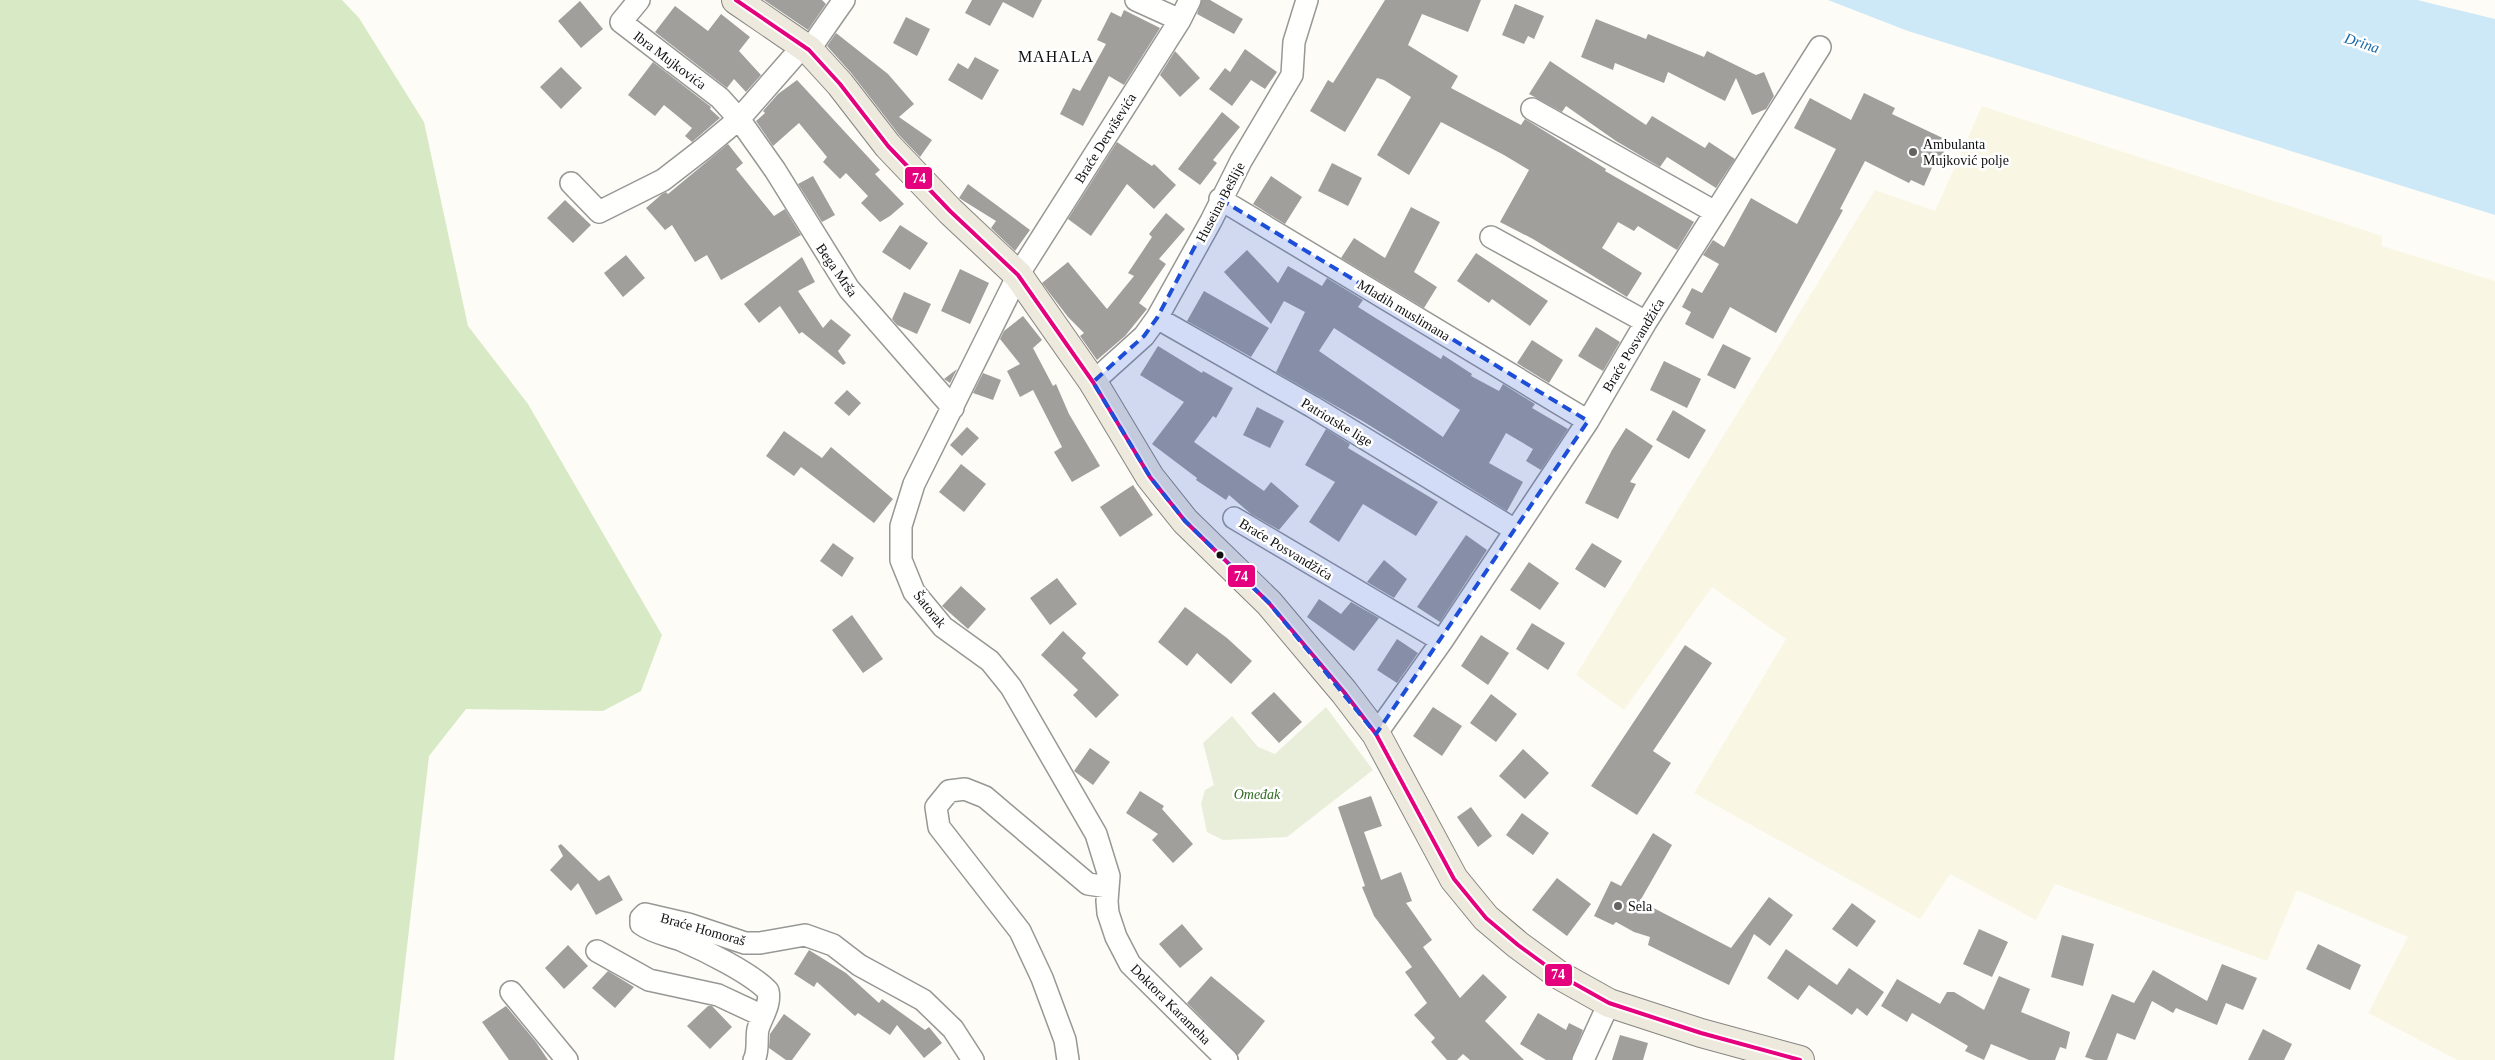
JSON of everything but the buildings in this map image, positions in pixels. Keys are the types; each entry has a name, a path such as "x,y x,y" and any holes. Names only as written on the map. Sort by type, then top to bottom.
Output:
{"main road":[{"path":"736,0 806,48 840,84 888,146 950,211 1018,275 1093,382 1150,477 1184,521 1269,603 1344,692 1376,734 1454,878 1486,918 1518,946 1558,975 1609,1003 1701,1033 1794,1060"}],"street":[{"name":"Ibra Mujkovića","path":"639,0 621,22 720,98 739,119"},
{"path":"571,183 599,212 662,180 739,119 806,48 844,0"},
{"path":"1136,0 1180,20"},
{"name":"Braće Derviševića","path":"1018,275 1180,20 1190,0"},
{"name":"Huseina Bešlije","path":"1093,382 1144,336 1157,318 1211,221 1220,199 1292,75 1294,42 1307,0"},
{"name":"Braće Posvandžića","path":"1376,734 1391,716 1442,641 1588,421 1646,322 1820,47"},
{"path":"1532,109 1715,212"},
{"name":"Bega Mrša","path":"739,119 775,170 849,289 953,408"},
{"name":"Mladih muslimana","path":"1220,199 1588,421"},
{"path":"1491,237 1646,322"},
{"name":"Šatorak","path":"1018,275 914,484 901,526 901,560 914,592 942,628 990,660 1011,686 1096,834 1109,876 1108,887"},
{"name":"Patriotske lige","path":"1157,318 1313,407 1515,530"},
{"name":"Braće Posvandžića","path":"1234,518 1442,641"},
{"path":"1068,1060 1065,1040 1042,978 1020,931 939,827 936,806 949,791 965,789 985,797 1088,884 1108,887"},
{"name":"Doktora Karameha","path":"1108,887 1108,913 1116,937 1130,964 1228,1060"},
{"name":"Braće Homoraš","path":"754,1060 757,1055 758,1031 769,996 764,987 708,954 680,940 647,928 642,924 641,918 645,914 650,913 745,943 760,943 804,935 833,945 859,965 923,1000 953,1029 972,1060"},
{"path":"597,951 649,980 718,996 764,1016"},
{"path":"511,992 567,1060"},
{"path":"1583,1060 1609,1003"}],"highlighted area":[{"path":"1220,199 1588,421 1376,734 1269,603 1185,521 1150,477 1093,382 1144,336 1157,318"}],"shaded area":[{"path":"1982,106 2382,236 2382,246 2495,281 2495,1060 2457,1060 2368,1013 2408,937 2297,890 2267,961 2055,884 2036,920 1950,874 1920,919 1694,793 1786,639 1712,587 1624,710 1576,675 1875,190 1935,211"}],"green space":[{"path":"0,0 342,0 359,18 424,122 468,326 528,404 662,635 641,691 603,711 466,709 429,756 394,1060 0,1060"},
{"name":"Omeđak","path":"1326,707 1373,770 1287,837 1223,840 1207,832 1201,804 1205,790 1214,785 1203,743 1232,716 1258,747 1275,754"}],"water":[{"name":"Drina","path":"1828,0 2417,0 2495,19 2495,215 1908,31"}],"transit line":[{"name":"74","path":"736,0 809,50 840,84 888,146 950,211 1018,275 1093,382 1150,477 1185,521 1269,603 1344,692 1376,734 1454,879 1486,918 1518,945 1559,975 1609,1003 1701,1033 1800,1060"}],"place":[{"name":"Ambulanta Mujković polje","path":"1913,152"},
{"name":"Sela","path":"1618,906"}],"district":[{"name":"MAHALA","path":"1056,56"}]}
